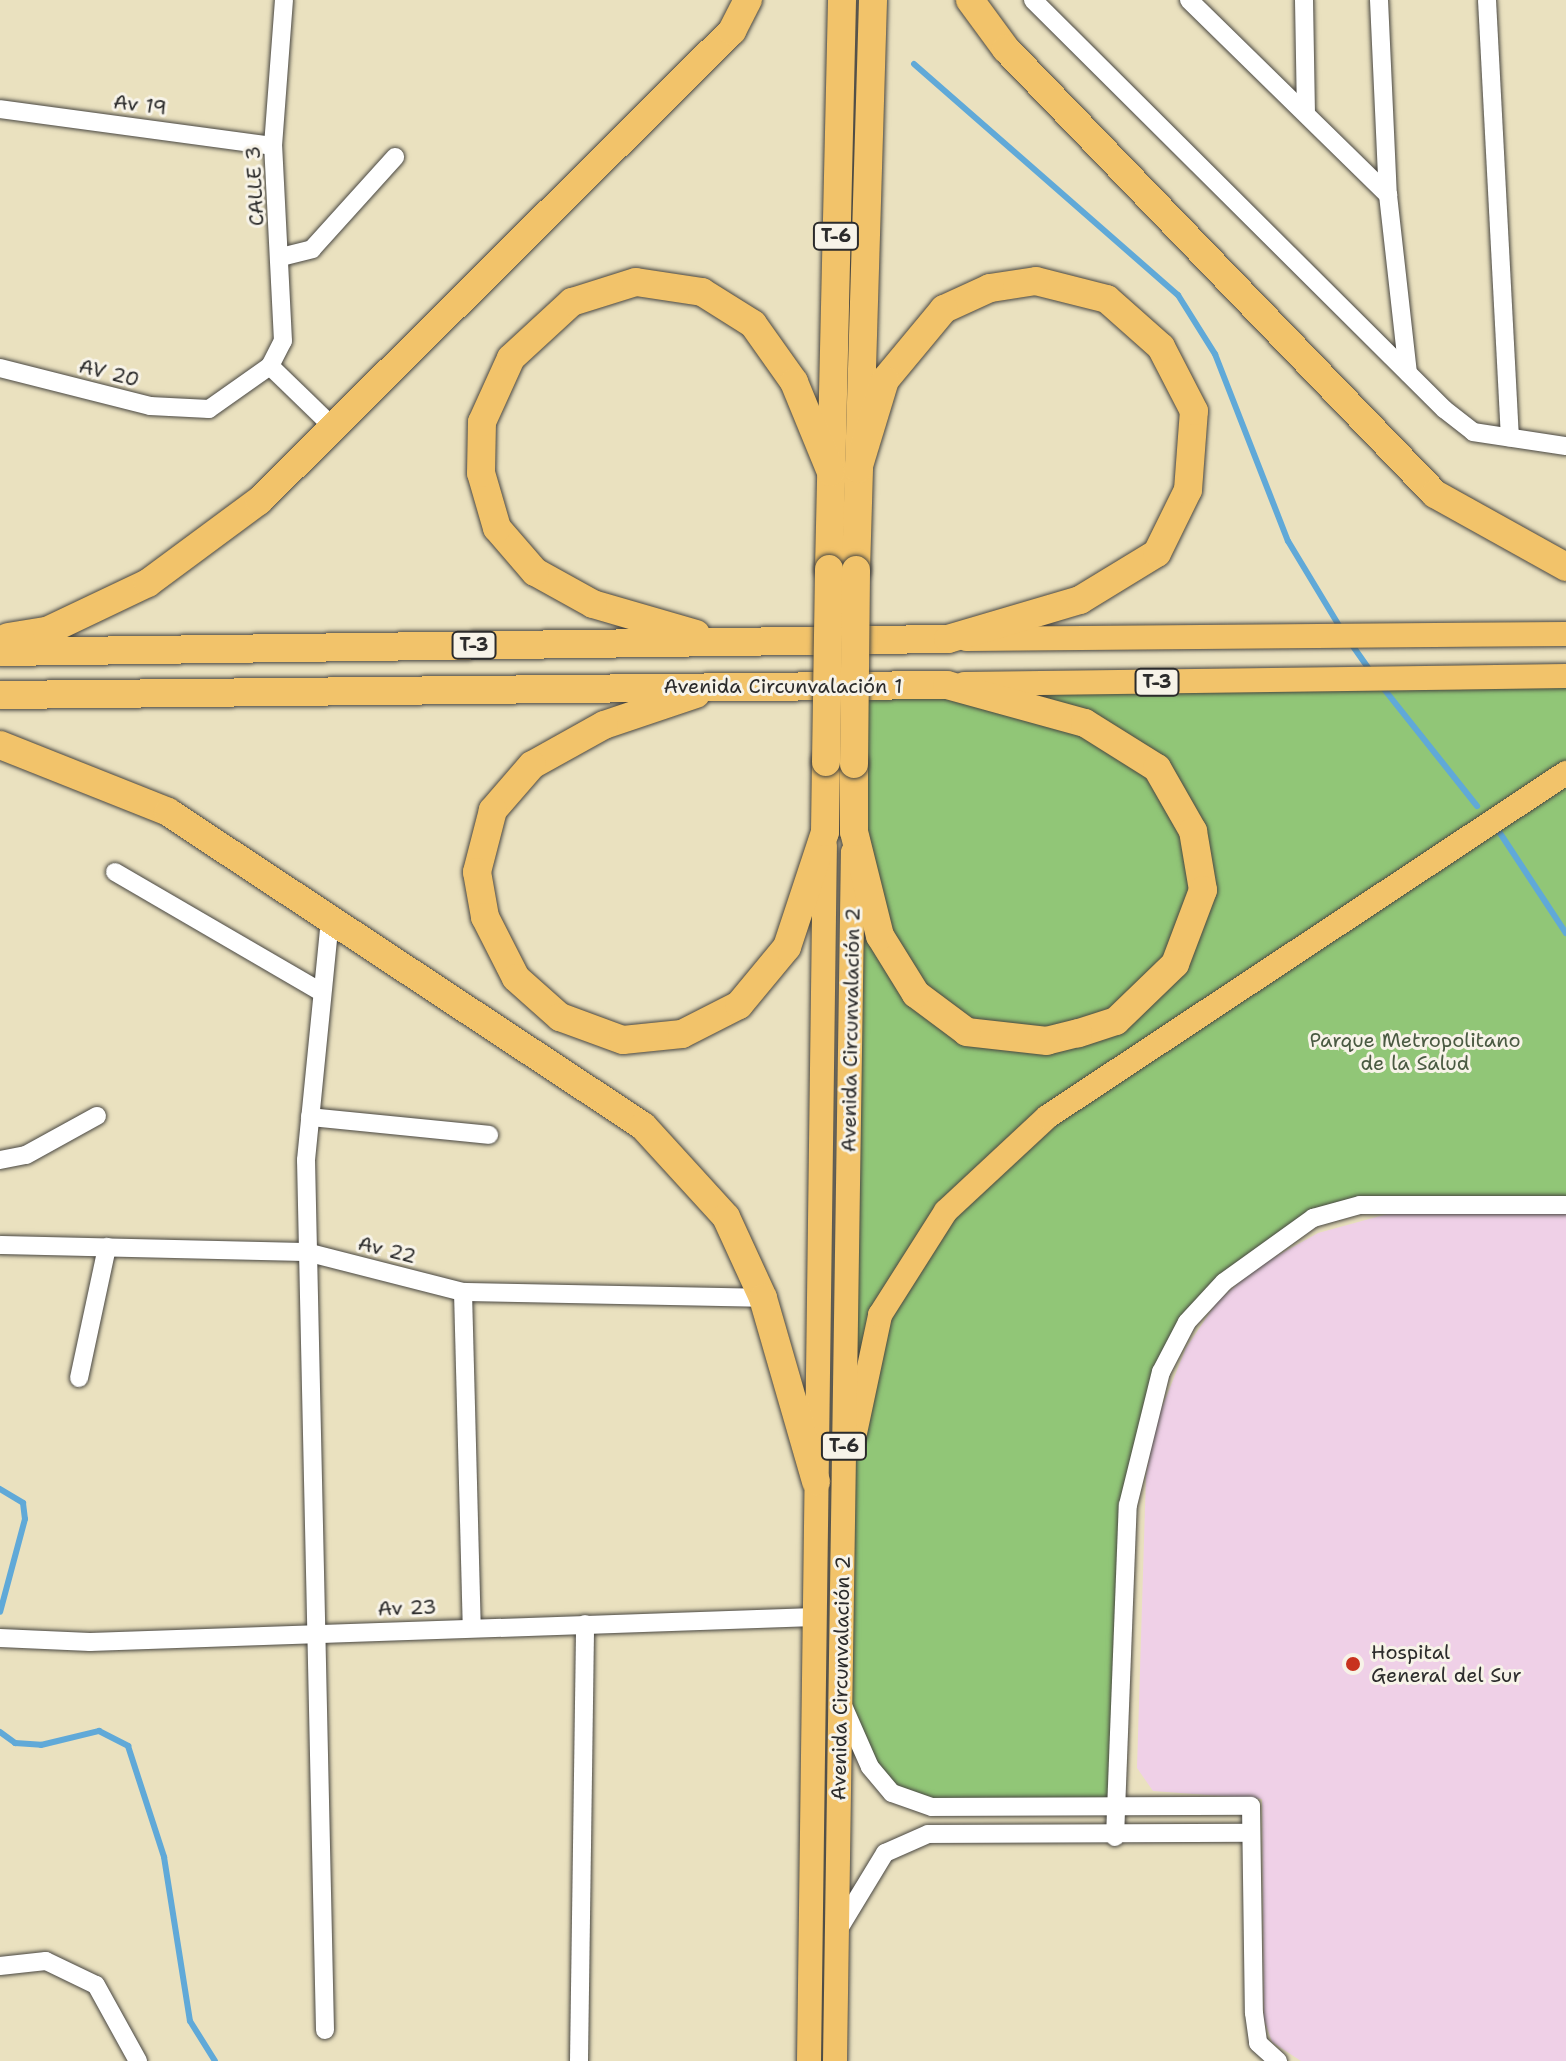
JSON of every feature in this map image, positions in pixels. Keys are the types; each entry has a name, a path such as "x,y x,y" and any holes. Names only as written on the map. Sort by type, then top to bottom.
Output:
{"highway":[{"path":"0,638 47,631 148,583 259,501 732,31 748,0"},
{"name":"Avenida Circunvalación 2","path":"825,832 840,763 844,470 842,0"},
{"name":"Avenida Circunvalación 2","path":"844,470 873,0"},
{"path":"970,0 1006,49 1435,494 1566,567"},
{"path":"844,470 885,380 944,309 990,288 1036,281 1107,299 1161,347 1194,411 1188,490 1157,553 1080,600 948,639"},
{"path":"723,642 593,604 535,572 497,528 481,473 482,422 511,358 572,302 636,282 702,292 753,324 794,382 844,470"},
{"name":"T-3","path":"0,652 948,639"},
{"path":"854,832 880,936 916,994 967,1032 1047,1041 1116,1021 1175,964 1203,890 1193,831 1157,768 1085,723 947,685"},
{"name":"Avenida Circunvalación 1","path":"0,695 947,685"},
{"path":"720,686 604,725 532,765 493,810 477,872 485,917 516,978 560,1017 623,1040 682,1034 739,1005 787,947 825,832"},
{"path":"0,745 168,812 643,1126 726,1217 763,1298 830,1484"},
{"name":"Avenida Circunvalación 2","path":"840,763 854,832"}],"main road":[{"name":"T-3","path":"948,639 1566,634"},
{"name":"Avenida Circunvalación 1","path":"947,685 1566,676"},
{"path":"830,1484 880,1315 946,1211 1047,1117 1566,773"},
{"name":"Avenida Circunvalación 2","path":"825,832 830,1484 841,1698 835,2061"},
{"name":"Avenida Circunvalación 2","path":"809,2061 815,1617 830,1484 854,832"}],"street":[{"name":"CALLE 3","path":"270,366 283,341 273,146 284,0"},
{"path":"1033,0 1408,373 1473,432 1566,446"},
{"path":"1189,0 1388,195"},
{"path":"1304,0 1306,113"},
{"path":"1379,0 1388,195 1408,373"},
{"path":"1487,0 1510,437"},
{"name":"Av 19","path":"0,109 273,146"},
{"path":"281,257 312,249 395,157"},
{"path":"270,366 333,427"},
{"name":"AV 20","path":"0,368 150,406 209,409 270,366"},
{"path":"115,872 318,990"},
{"path":"325,2030 306,1252 318,990 330,920"},
{"path":"0,1160 26,1155 97,1116"},
{"path":"310,1117 489,1135"},
{"path":"1115,1837 1128,1505 1161,1372 1187,1322 1224,1282 1313,1218 1360,1205 1566,1205"},
{"name":"Av 22","path":"0,1245 306,1252 463,1292 763,1298"},
{"path":"79,1378 107,1247"},
{"path":"463,1292 472,1628"},
{"name":"Av 23","path":"0,1638 90,1642 815,1617"},
{"path":"579,2061 585,1624"},
{"path":"841,1698 870,1767 892,1793 932,1807 1251,1806 1254,2013 1258,2043 1278,2061"},
{"path":"837,1933 861,1883 885,1853 928,1834 1115,1837 1250,1833"},
{"path":"0,1966 46,1961 96,1985 138,2061"}],"shaded area":[{"name":"Hospital General del Sur","path":"1566,1209 1566,2061 1301,2061 1272,2042 1264,2019 1262,1799 1153,1791 1137,1768 1146,1475 1156,1422 1186,1348 1217,1302 1257,1267 1318,1233 1391,1213"}],"green space":[{"name":"Parque Metropolitano de la Salud","path":"1566,676 1566,1205 1360,1205 1313,1218 1187,1322 1141,1435 1118,1807 932,1807 892,1793 841,1698 855,685"}],"waterway":[{"path":"914,64 1178,295 1215,354 1288,541 1341,629"},
{"path":"1350,642 1371,672"},
{"path":"1380,684 1477,806"},
{"path":"1496,827 1566,933"},
{"path":"0,1489 23,1503 25,1519 0,1612"},
{"path":"0,1732 15,1743 41,1745 99,1731 128,1746 164,1857 190,2021 215,2061"}],"place":[{"name":"Hospital General del Sur","path":"1353,1664"}]}
